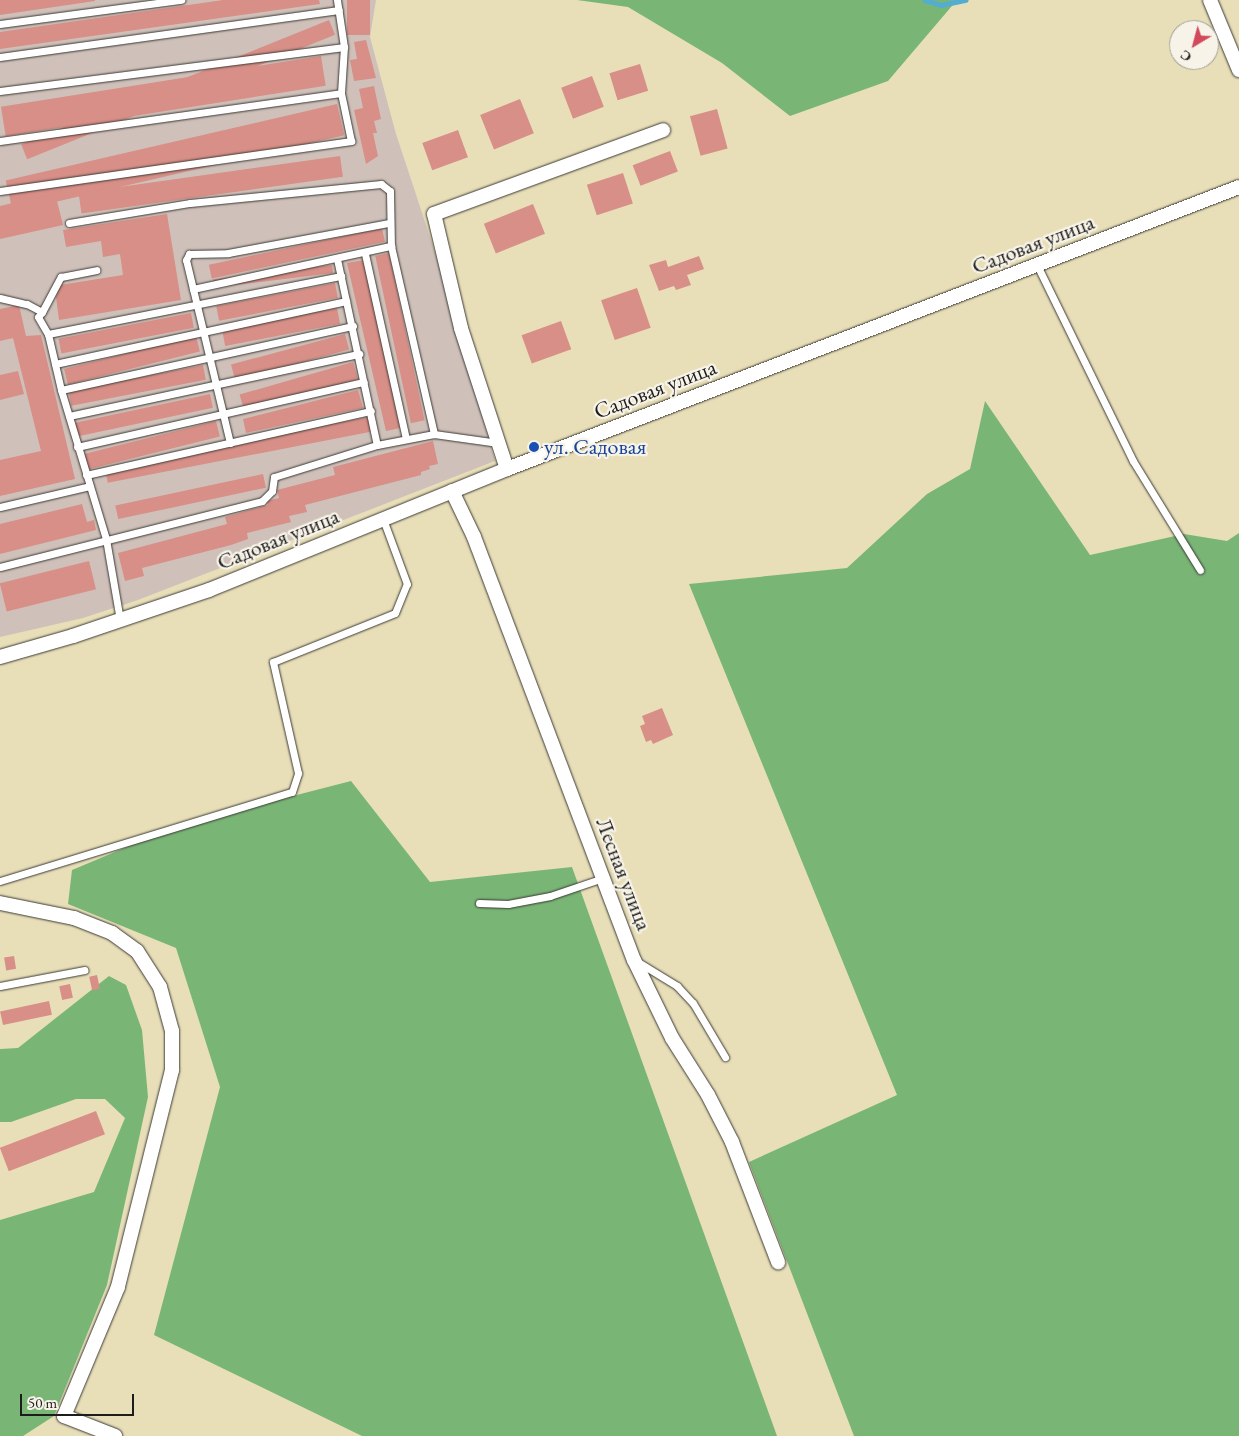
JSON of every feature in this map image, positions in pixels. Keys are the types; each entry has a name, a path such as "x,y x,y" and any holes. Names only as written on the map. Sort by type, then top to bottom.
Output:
{"street":[{"path":"1210,0 1239,70"},
{"path":"507,469 461,328 434,214 663,130"},
{"name":"Садовая улица","path":"0,657 209,590 507,469 1239,187"},
{"name":"Лесная улица","path":"452,491 474,537 634,960 672,1038 696,1073 732,1142 778,1262"},
{"path":"0,903 74,918 112,933 138,951 160,987 172,1031 172,1070 118,1287 64,1416 115,1436"}],"lane":[{"path":"0,24 181,0"},
{"path":"0,191 351,141 341,93 344,47 337,0"},
{"path":"0,57 339,10"},
{"path":"0,91 344,47"},
{"path":"0,142 341,93"},
{"path":"69,223 190,203 381,184 390,191 393,209 389,223 391,246 434,434"},
{"path":"230,443 186,260 189,254 228,253 389,223"},
{"path":"193,289 365,254 391,246"},
{"path":"365,254 406,439"},
{"path":"337,259 353,326 377,445"},
{"path":"1037,265 1133,461 1200,570"},
{"path":"96,270 61,277 38,317 48,334 77,447 106,539 120,620"},
{"path":"48,334 198,306 341,276"},
{"path":"0,298 27,304 42,312"},
{"path":"55,364 346,301"},
{"path":"61,390 353,326"},
{"path":"69,416 217,386 359,354"},
{"path":"77,447 364,382"},
{"path":"86,475 371,411"},
{"path":"0,567 106,539 262,502 272,491 274,477 377,445 434,434 498,443"},
{"path":"0,507 90,486"},
{"path":"0,881 292,792 298,773 273,662 395,613 407,584 383,519"},
{"path":"479,903 508,904 542,898 603,878"},
{"path":"634,960 677,986 688,998 725,1056"},
{"path":"0,986 85,970"}],"shaded area":[{"path":"0,0 376,0 370,37 396,134 437,258 495,461 138,600 83,618 0,637"}],"green space":[{"path":"577,0 957,0 888,81 790,116 722,63 628,7"},
{"path":"985,401 1090,555 1184,534 1227,541 1239,533 1239,1436 854,1436 749,1162 897,1095 689,584 847,568 927,494 970,469"},
{"path":"351,781 430,882 572,867 777,1436 362,1436 154,1335 220,1087 176,948 68,904 72,870 177,826"},
{"path":"109,976 126,985 142,1030 148,1097 107,1285 54,1416 23,1436 0,1436 0,1220 94,1192 125,1118 105,1099 76,1099 11,1122 0,1122 0,1049 18,1048"}],"building":[{"path":"0,0 95,0 95,1 0,15"},
{"path":"223,0 319,0 320,4 0,49 0,32"},
{"path":"347,0 370,0 370,35 347,35"},
{"path":"329,20 335,35 27,159 21,144"},
{"path":"366,40 376,78 354,81 350,60 357,59 354,42"},
{"path":"321,56 326,86 6,136 1,107"},
{"path":"640,64 648,91 618,100 609,73"},
{"path":"592,76 604,107 573,119 561,88"},
{"path":"374,86 381,119 374,121 377,133 373,133 378,156 366,164 354,110 363,108 359,89"},
{"path":"520,99 534,133 494,149 480,115"},
{"path":"337,104 344,135 13,212 6,180"},
{"path":"717,109 728,149 701,156 690,116"},
{"path":"458,130 468,157 432,170 422,143"},
{"path":"670,151 678,172 641,186 633,165"},
{"path":"340,156 343,177 81,214 79,193"},
{"path":"623,173 633,203 597,215 587,185"},
{"path":"55,193 63,225 0,239 0,206"},
{"path":"533,204 545,234 496,254 484,224"},
{"path":"167,214 181,300 59,320 56,297 60,285 123,275 120,254 103,257 101,241 66,247 63,230"},
{"path":"382,228 385,242 212,278 209,265"},
{"path":"389,253 425,420 411,423 375,256"},
{"path":"699,256 704,269 687,275 691,285 676,290 674,286 659,291 649,265 666,260 668,267"},
{"path":"364,260 400,428 386,431 347,263"},
{"path":"332,265 333,273 214,288 213,280"},
{"path":"335,283 338,298 219,321 216,306"},
{"path":"637,288 651,328 615,340 601,300"},
{"path":"19,305 26,336 41,335 75,479 0,496 0,460 41,451 13,338 0,341 0,309"},
{"path":"337,308 340,324 225,346 222,330"},
{"path":"191,313 194,328 61,353 58,339"},
{"path":"561,321 571,349 532,364 522,335"},
{"path":"345,334 349,349 235,380 231,365"},
{"path":"196,336 200,352 68,384 64,369"},
{"path":"353,362 358,379 245,412 240,395"},
{"path":"203,365 206,380 71,406 69,391"},
{"path":"18,371 24,394 0,400 0,375"},
{"path":"358,390 363,408 246,433 243,419"},
{"path":"210,394 213,408 77,437 74,423"},
{"path":"368,417 371,432 108,483 105,468"},
{"path":"216,421 220,437 88,469 84,454"},
{"path":"433,441 438,464 429,466 430,469 421,472 421,475 305,505 307,512 289,516 291,522 247,533 248,539 231,545 142,568 144,576 125,581 118,553 227,524 225,517 268,505 267,501 279,498 277,490 335,475 333,467"},
{"path":"263,474 266,488 118,519 115,505"},
{"path":"82,504 87,522 94,520 96,530 0,554 0,524"},
{"path":"89,561 96,589 7,611 0,583"},
{"path":"662,708 673,735 653,744 651,740 646,742 640,726 645,724 642,716"},
{"path":"14,956 16,969 6,970 4,958"},
{"path":"97,975 100,989 92,990 89,977"},
{"path":"70,984 73,998 62,1000 59,986"},
{"path":"49,1001 52,1015 3,1025 0,1011"},
{"path":"96,1111 105,1134 9,1171 0,1148"}],"waterway":[{"path":"925,0 941,5 965,0"}],"place":[{"name":"ул. Садовая","path":"534,447"}]}
